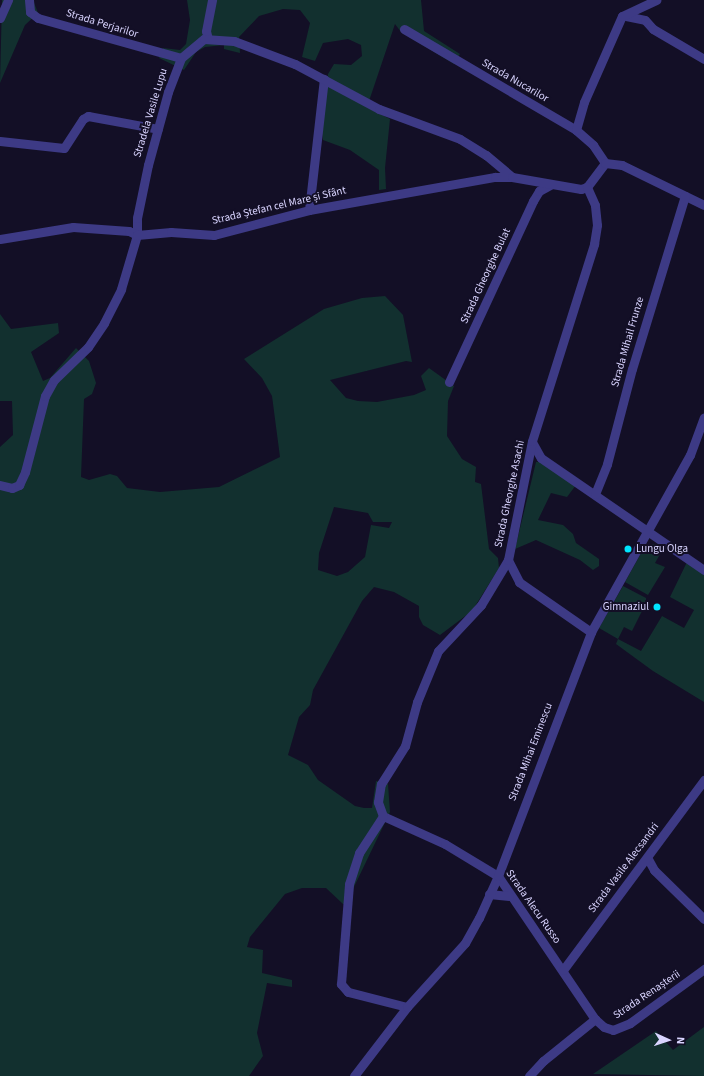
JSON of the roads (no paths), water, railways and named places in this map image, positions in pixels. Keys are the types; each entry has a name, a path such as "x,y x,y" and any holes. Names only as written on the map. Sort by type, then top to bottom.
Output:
{"street":[{"path":"0,18 8,0"},
{"name":"Strada Perjarilor","path":"29,0 30,12 38,18 181,58"},
{"path":"212,0 206,31 208,39 234,41 296,64 379,108 460,139 486,154 512,176"},
{"path":"576,130 584,102 622,16 657,0"},
{"path":"622,16 645,20 653,30 704,59"},
{"name":"Strada Nucarilor","path":"404,29 576,130 594,145 605,163"},
{"name":"Stradela Vasile Lupu","path":"138,235 137,218 158,129 181,58 195,44 208,39"},
{"path":"309,210 324,79"},
{"path":"0,141 64,148 83,119 88,116 158,129"},
{"path":"587,188 605,163 622,165 704,205"},
{"name":"Strada Ștefan cel Mare și Sfânt","path":"138,235 165,232 214,235 309,210 512,176 550,185 576,189 587,188"},
{"name":"Strada Gheorghe Bulat","path":"449,382 533,201 539,191 550,185"},
{"name":"Strada Gheorghe Asachi","path":"383,816 378,802 381,784 405,746 417,702 438,651 481,605 508,560 532,441 594,244 596,218 587,188"},
{"name":"Strada Mihail Frunze","path":"595,494 607,464 632,369 685,196"},
{"path":"0,239 73,227 129,231 138,235 121,289 104,323 88,347 54,380 45,396 25,472 19,485 12,488 0,485"},
{"name":"Strada Mihai Eminescu","path":"359,1075 407,1007 464,943 498,876 591,632 690,455 704,417"},
{"path":"532,441 534,449 541,458 704,570"},
{"path":"508,560 520,582 591,632"},
{"name":"Strada Vasile Alecsandri","path":"563,970 648,858 704,780"},
{"path":"383,816 359,853 349,884 349,918 340,980 348,992 407,1007"},
{"name":"Strada Alecu Russo","path":"383,816 445,844 498,876 509,896 563,970 595,1019"},
{"path":"648,858 654,870 704,919"},
{"path":"489,894 509,896"},
{"name":"Strada Renașterii","path":"595,1019 613,1030 620,1029 704,968"},
{"path":"529,1076 543,1061 595,1019"}],"place":[{"name":"Lungu Olga","path":"628,549"},
{"name":"Gimnaziul","path":"657,607"}]}
